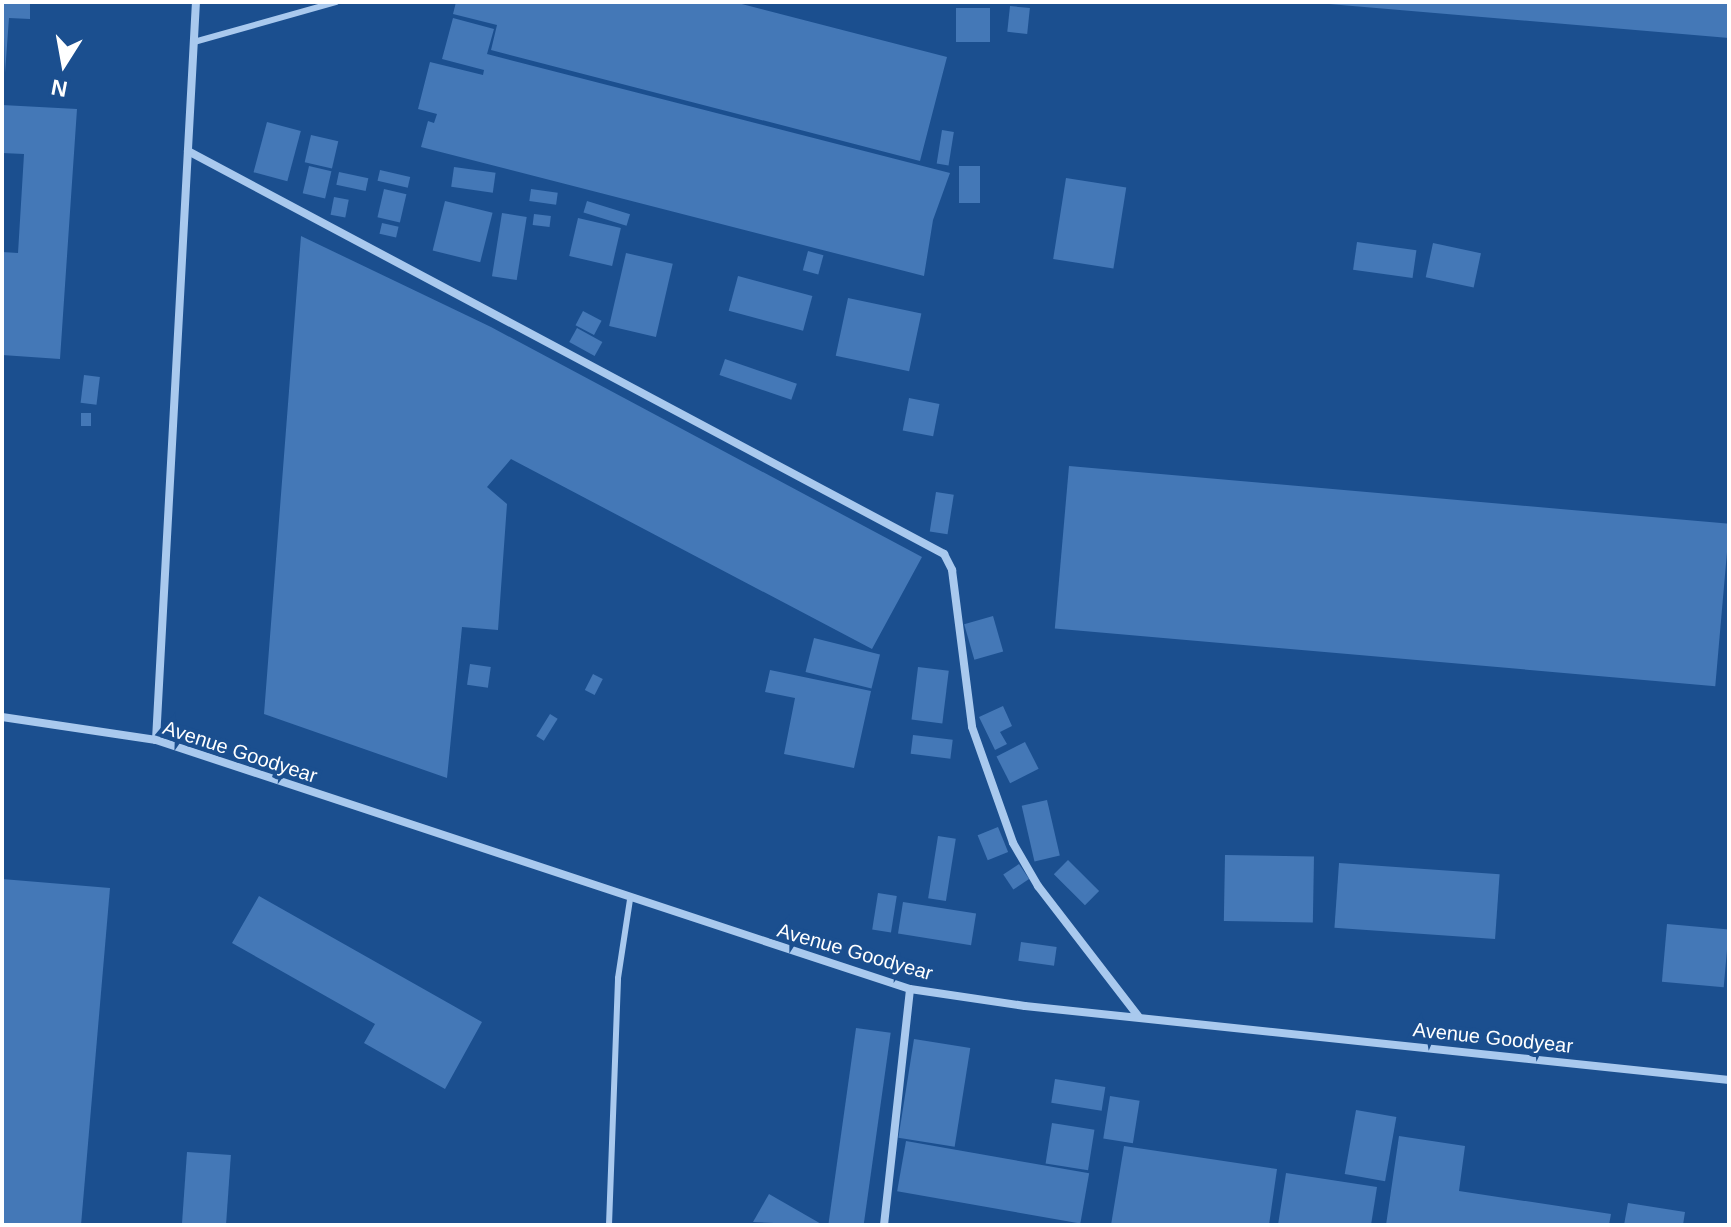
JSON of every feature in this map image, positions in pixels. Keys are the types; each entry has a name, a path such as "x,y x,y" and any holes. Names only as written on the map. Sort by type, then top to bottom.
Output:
{"street":[{"path":"156,740 196,2"},
{"path":"188,151 944,554 952,570 972,727 1013,843 1038,886 1138,1016"},
{"name":"Avenue Goodyear","path":"2,717 156,740 630,900 910,989 1729,1080"},
{"path":"884,1225 910,989"}],"lane":[{"path":"194,42 336,2"},
{"path":"609,1225 618,978 630,900"}],"building":[{"path":"3,2 30,2 30,19 9,18 5,73"},
{"path":"456,2 734,2 947,57 920,161 491,50 497,25 453,14"},
{"path":"1729,2 1729,38 1329,4"},
{"path":"1010,6 1030,8 1027,34 1007,32"},
{"path":"956,8 990,8 990,42 956,42"},
{"path":"453,18 494,29 487,54 950,173 933,220 924,276 421,147 428,121 434,123 437,114 418,109 430,62 483,75 484,70 442,59"},
{"path":"2,105 77,109 60,359 2,355 2,252 18,253 24,154 2,153"},
{"path":"267,122 301,131 287,181 254,172"},
{"path":"942,130 954,132 949,165 937,164"},
{"path":"311,135 338,141 332,169 305,162"},
{"path":"309,166 331,171 325,198 303,193"},
{"path":"959,166 980,166 980,203 959,203"},
{"path":"454,167 496,173 493,193 451,187"},
{"path":"380,170 410,177 408,188 378,181"},
{"path":"339,172 368,178 366,191 336,185"},
{"path":"1066,178 1126,188 1113,269 1053,259"},
{"path":"384,189 406,194 400,222 377,217"},
{"path":"531,189 558,193 556,205 529,201"},
{"path":"334,197 349,200 345,218 331,215"},
{"path":"445,201 493,213 480,262 433,250"},
{"path":"587,201 630,214 627,226 583,212"},
{"path":"502,213 527,217 517,280 492,276"},
{"path":"534,214 551,216 550,227 533,225"},
{"path":"578,218 621,228 612,266 569,256"},
{"path":"382,223 399,227 396,238 380,234"},
{"path":"301,236 491,327 922,557 872,649 511,459 487,487 507,504 498,630 462,627 447,778 264,714"},
{"path":"1357,242 1416,250 1413,278 1353,270"},
{"path":"1433,243 1481,253 1474,287 1426,277"},
{"path":"808,251 823,255 818,274 803,270"},
{"path":"626,253 673,264 656,337 609,326"},
{"path":"738,276 812,296 803,331 729,311"},
{"path":"848,298 921,314 909,371 836,356"},
{"path":"583,311 602,321 594,335 575,325"},
{"path":"577,328 602,342 595,356 569,342"},
{"path":"725,359 797,384 791,400 719,375"},
{"path":"84,375 100,377 96,405 81,403"},
{"path":"909,398 939,404 933,436 903,430"},
{"path":"81,413 91,413 91,426 81,426"},
{"path":"1069,466 1729,524 1715,686 1055,628"},
{"path":"936,492 954,495 948,534 930,532"},
{"path":"993,616 1003,652 974,660 964,624"},
{"path":"814,638 880,654 872,688 806,672"},
{"path":"470,664 491,667 488,688 467,685"},
{"path":"918,667 949,671 942,723 912,720"},
{"path":"770,670 871,691 854,768 784,754 795,698 765,692"},
{"path":"593,674 603,679 595,695 585,690"},
{"path":"1003,706 1012,726 1000,732 1007,744 995,750 979,717"},
{"path":"550,714 558,719 544,741 536,736"},
{"path":"913,735 953,740 950,759 911,754"},
{"path":"1025,742 1039,769 1010,783 996,757"},
{"path":"1047,800 1060,856 1034,861 1022,806"},
{"path":"998,827 1008,852 988,860 978,835"},
{"path":"938,836 956,839 946,901 928,898"},
{"path":"1225,855 1314,857 1313,923 1224,921"},
{"path":"1068,860 1099,891 1085,905 1054,874"},
{"path":"1339,863 1500,874 1495,939 1334,928"},
{"path":"1019,864 1029,879 1013,890 1003,875"},
{"path":"2,879 110,888 81,1225 2,1225"},
{"path":"878,893 897,896 891,933 872,930"},
{"path":"259,896 482,1022 445,1089 364,1043 375,1024 232,943"},
{"path":"903,902 976,914 971,945 898,934"},
{"path":"1667,924 1729,929 1724,987 1662,982"},
{"path":"1021,942 1057,947 1054,966 1018,961"},
{"path":"856,1028 891,1033 864,1225 828,1225"},
{"path":"914,1039 970,1048 955,1147 898,1138"},
{"path":"1055,1079 1105,1087 1102,1111 1051,1103"},
{"path":"1110,1096 1140,1101 1133,1143 1103,1138"},
{"path":"1356,1110 1396,1117 1385,1181 1345,1174"},
{"path":"1052,1123 1094,1130 1088,1170 1046,1163"},
{"path":"1399,1136 1465,1146 1459,1191 1611,1214 1609,1225 1386,1225"},
{"path":"906,1141 1089,1173 1080,1224 897,1191"},
{"path":"1124,1146 1277,1169 1269,1225 1111,1225"},
{"path":"187,1152 231,1155 226,1225 182,1225"},
{"path":"1286,1173 1377,1187 1371,1225 1278,1225"},
{"path":"769,1194 823,1225 753,1222"},
{"path":"1628,1203 1685,1212 1683,1225 1624,1225"}]}
